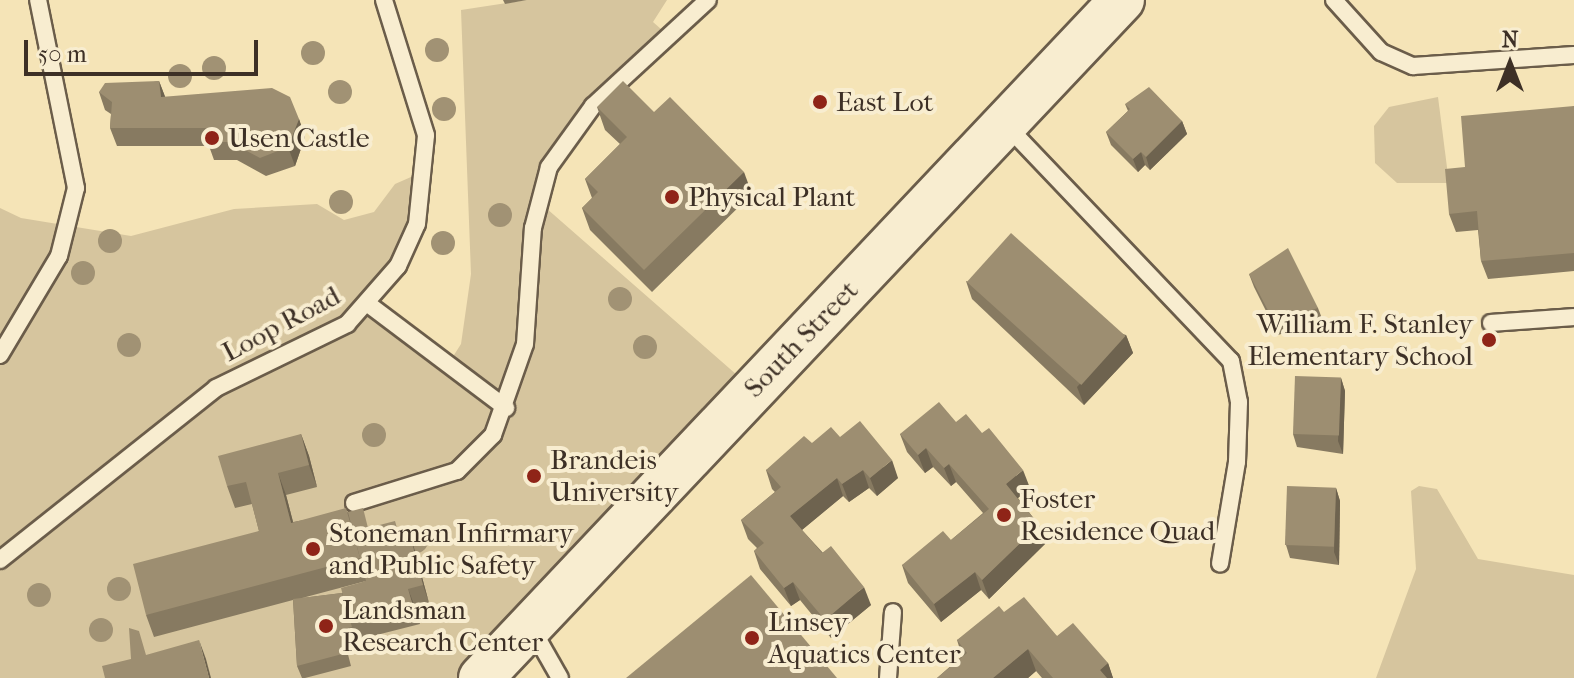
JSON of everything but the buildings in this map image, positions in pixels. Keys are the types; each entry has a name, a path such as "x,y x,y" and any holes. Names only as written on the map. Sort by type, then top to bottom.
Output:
{"main road":[{"name":"South Street","path":"481,678 1122,0"}],"lane":[{"path":"0,355 59,256 76,188 38,0"},
{"name":"Loop Road","path":"0,560 216,388 325,336 368,304 398,266 417,224 427,170 420,102 384,0"},
{"path":"354,503 457,471 477,457 506,408 525,344 533,228 549,167 593,106 708,0"},
{"path":"1334,0 1381,52 1413,66 1574,55"},
{"path":"1004,124 1231,361 1239,402 1237,462 1220,564"},
{"path":"368,304 506,408"},
{"path":"1491,323 1574,317"},
{"path":"888,678 893,612"},
{"path":"540,643 560,678"}],"shaded area":[{"path":"527,0 667,0 653,22 670,37 593,106 538,201 753,389 481,678 0,678 0,208 21,218 131,236 234,209 317,204 344,220 374,212 395,184 427,170 417,224 368,304 447,366 461,344 471,274 461,10"},
{"path":"1438,97 1449,183 1397,183 1375,163 1374,126 1389,107"},
{"path":"1419,486 1437,489 1478,559 1574,575 1574,678 1376,678 1416,569 1411,491"}],"place":[{"name":"East Lot","path":"820,102"},
{"name":"Usen Castle","path":"212,138"},
{"name":"Physical Plant","path":"672,197"},
{"name":"William F. Stanley Elementary School","path":"1489,340"},
{"name":"Brandeis University","path":"534,476"},
{"name":"Foster Residence Quad","path":"1004,515"},
{"name":"Stoneman Infirmary and Public Safety","path":"313,549"},
{"name":"Landsman Research Center","path":"326,626"},
{"name":"Linsey Aquatics Center","path":"752,638"}]}
